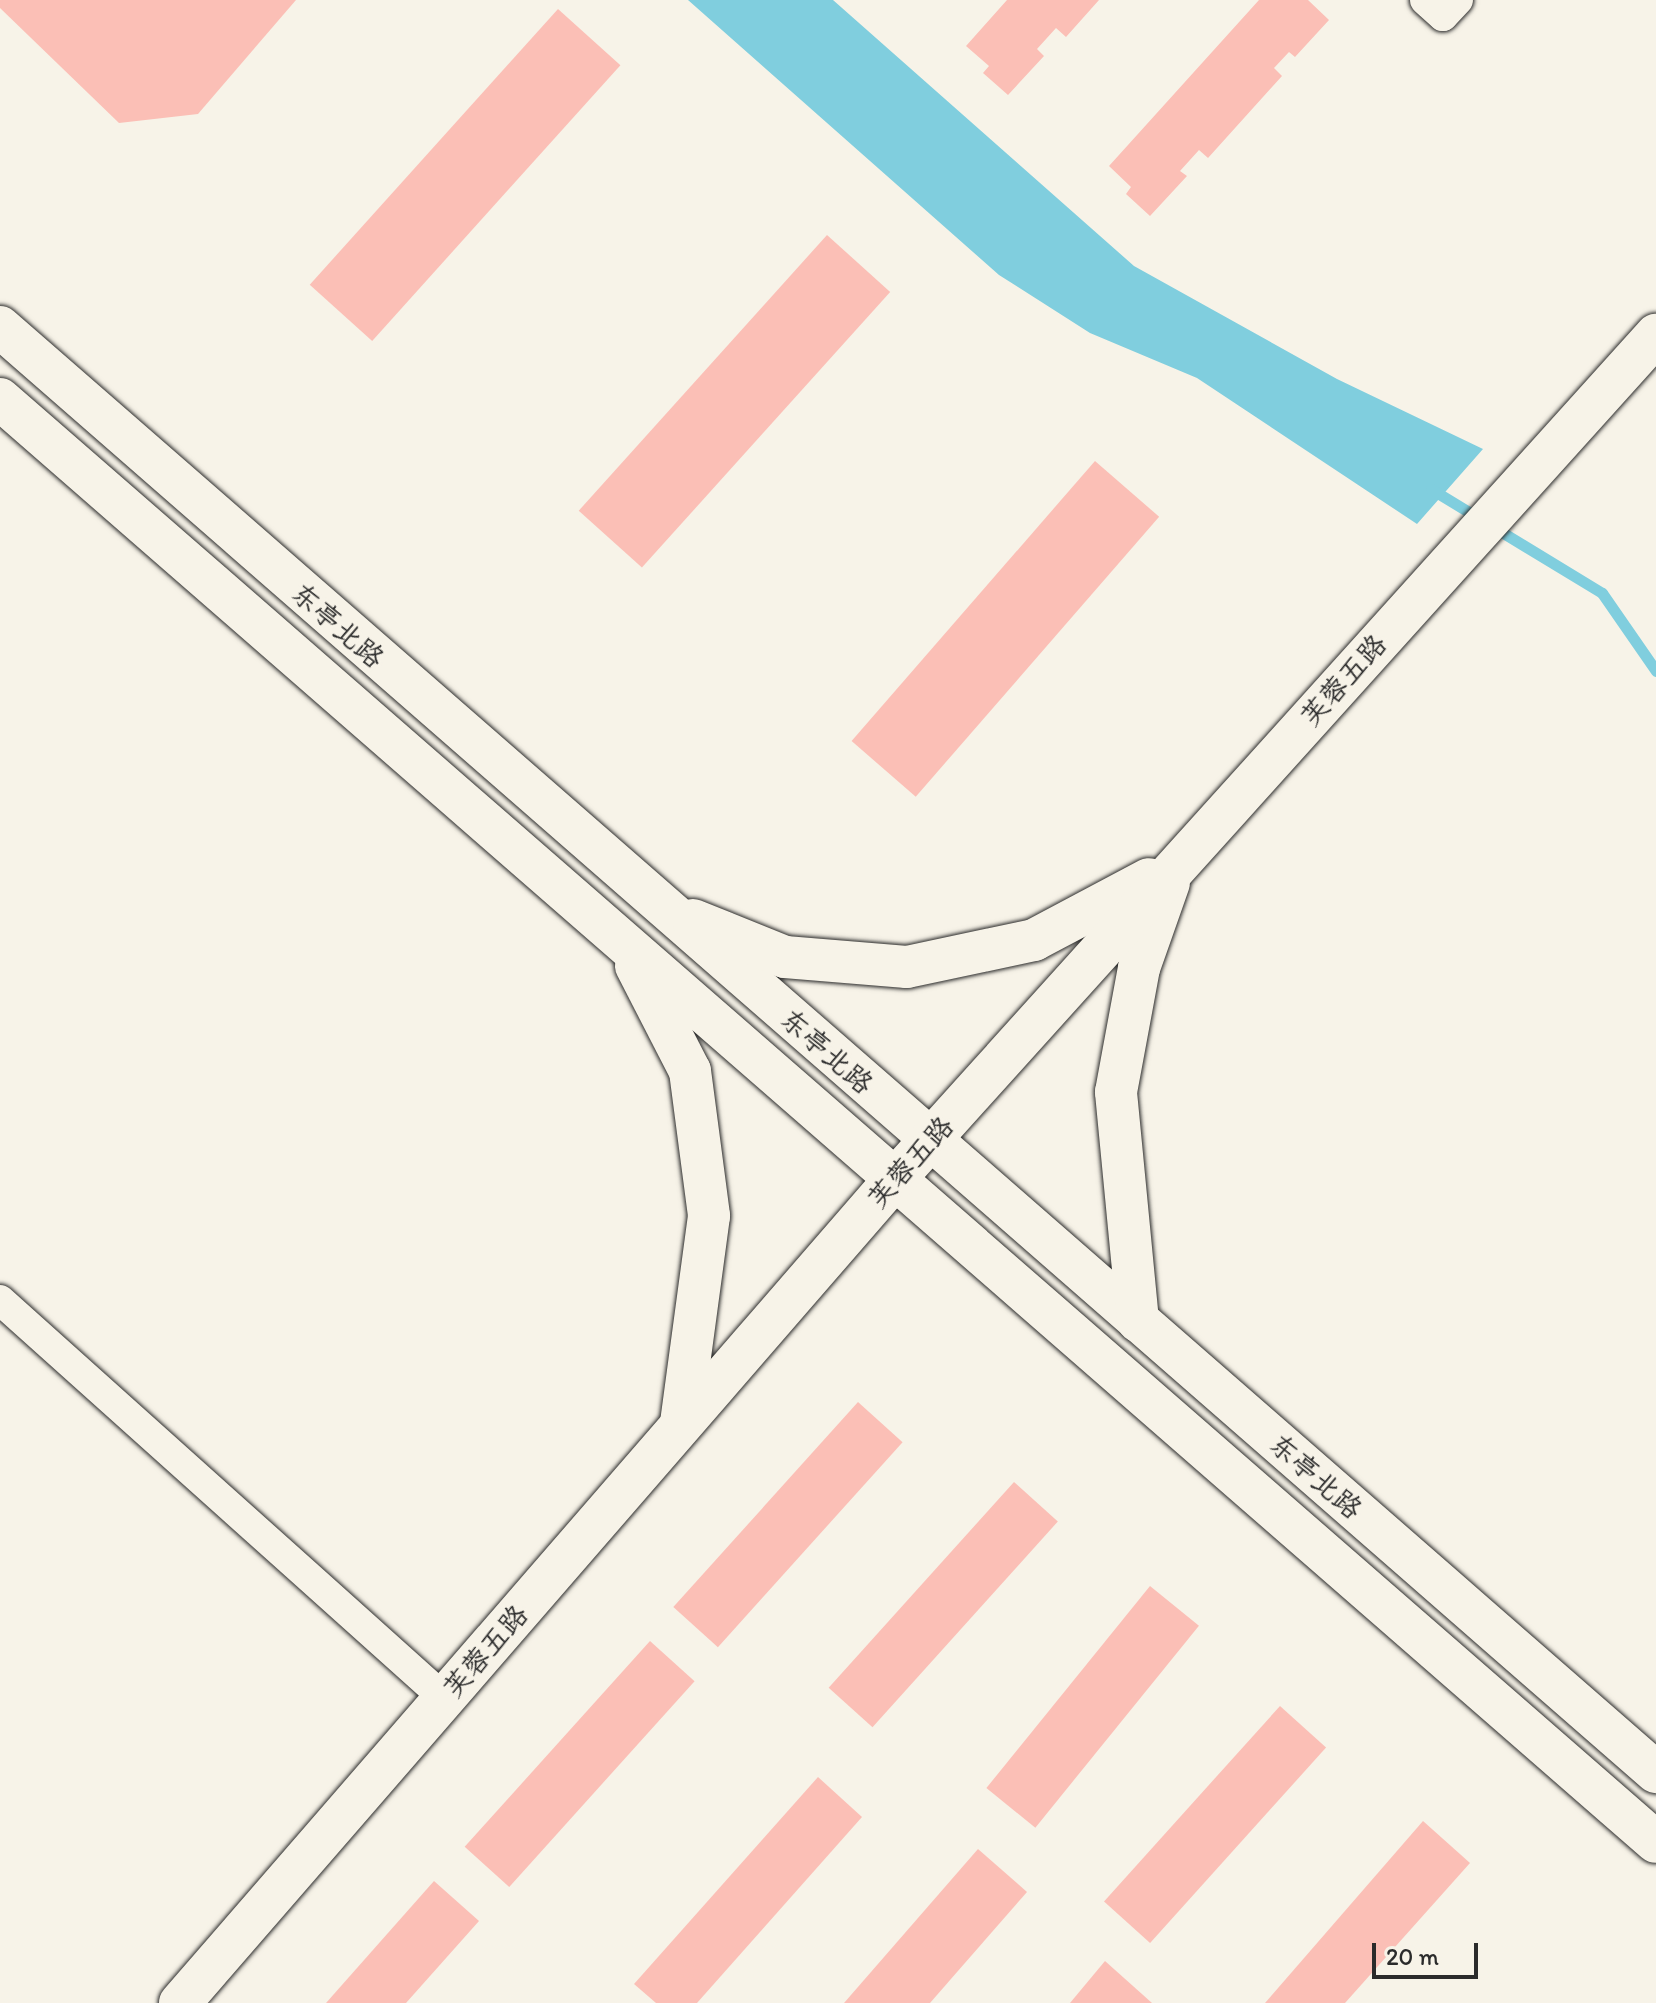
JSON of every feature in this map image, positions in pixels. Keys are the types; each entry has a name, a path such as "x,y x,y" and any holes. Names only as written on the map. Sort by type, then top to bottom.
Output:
{"main road":[{"name":"东亭北路","path":"0,327 1656,1772"},
{"name":"芙蓉五路","path":"180,2003 929,1140 1656,335"},
{"name":"东亭北路","path":"0,399 1656,1842"},
{"path":"662,907 785,957 907,967 1034,940 1175,866"},
{"path":"1138,1321 1116,1092 1139,968 1175,866"},
{"path":"627,947 690,1071 709,1216 681,1424"}],"street":[{"path":"1425,0 1443,16 1458,0"},
{"path":"0,1300 444,1698"}],"water":[{"path":"688,0 833,0 1134,266 1337,379 1483,449 1417,524 1197,378 1090,333 999,275"}],"building":[{"path":"0,0 296,0 198,114 119,123 0,8"},
{"path":"1007,0 1099,0 1066,37 1056,28 1037,49 1044,56 1008,95 983,73 989,66 966,46"},
{"path":"1259,0 1308,0 1329,20 1295,57 1289,52 1274,68 1282,76 1208,158 1199,150 1180,171 1187,176 1150,216 1126,194 1131,187 1109,166"},
{"path":"558,9 620,65 372,341 310,285"},
{"path":"827,235 890,292 642,568 579,511"},
{"path":"1095,461 1159,517 916,797 852,741"},
{"path":"858,1402 903,1442 718,1647 673,1607"},
{"path":"1014,1482 1058,1521 872,1727 829,1688"},
{"path":"1150,1586 1199,1626 1035,1828 986,1788"},
{"path":"650,1641 695,1681 509,1887 465,1847"},
{"path":"1280,1706 1326,1747 1150,1943 1104,1901"},
{"path":"818,1777 862,1817 697,2003 656,2003 634,1984"},
{"path":"1423,1821 1470,1863 1345,2003 1265,2003"},
{"path":"978,1849 1027,1892 930,2003 844,2003"},
{"path":"434,1881 479,1921 406,2003 326,2003"},
{"path":"1105,1961 1152,2003 1070,2003"}],"waterway":[{"path":"1431,489 1602,593 1656,671"}]}
